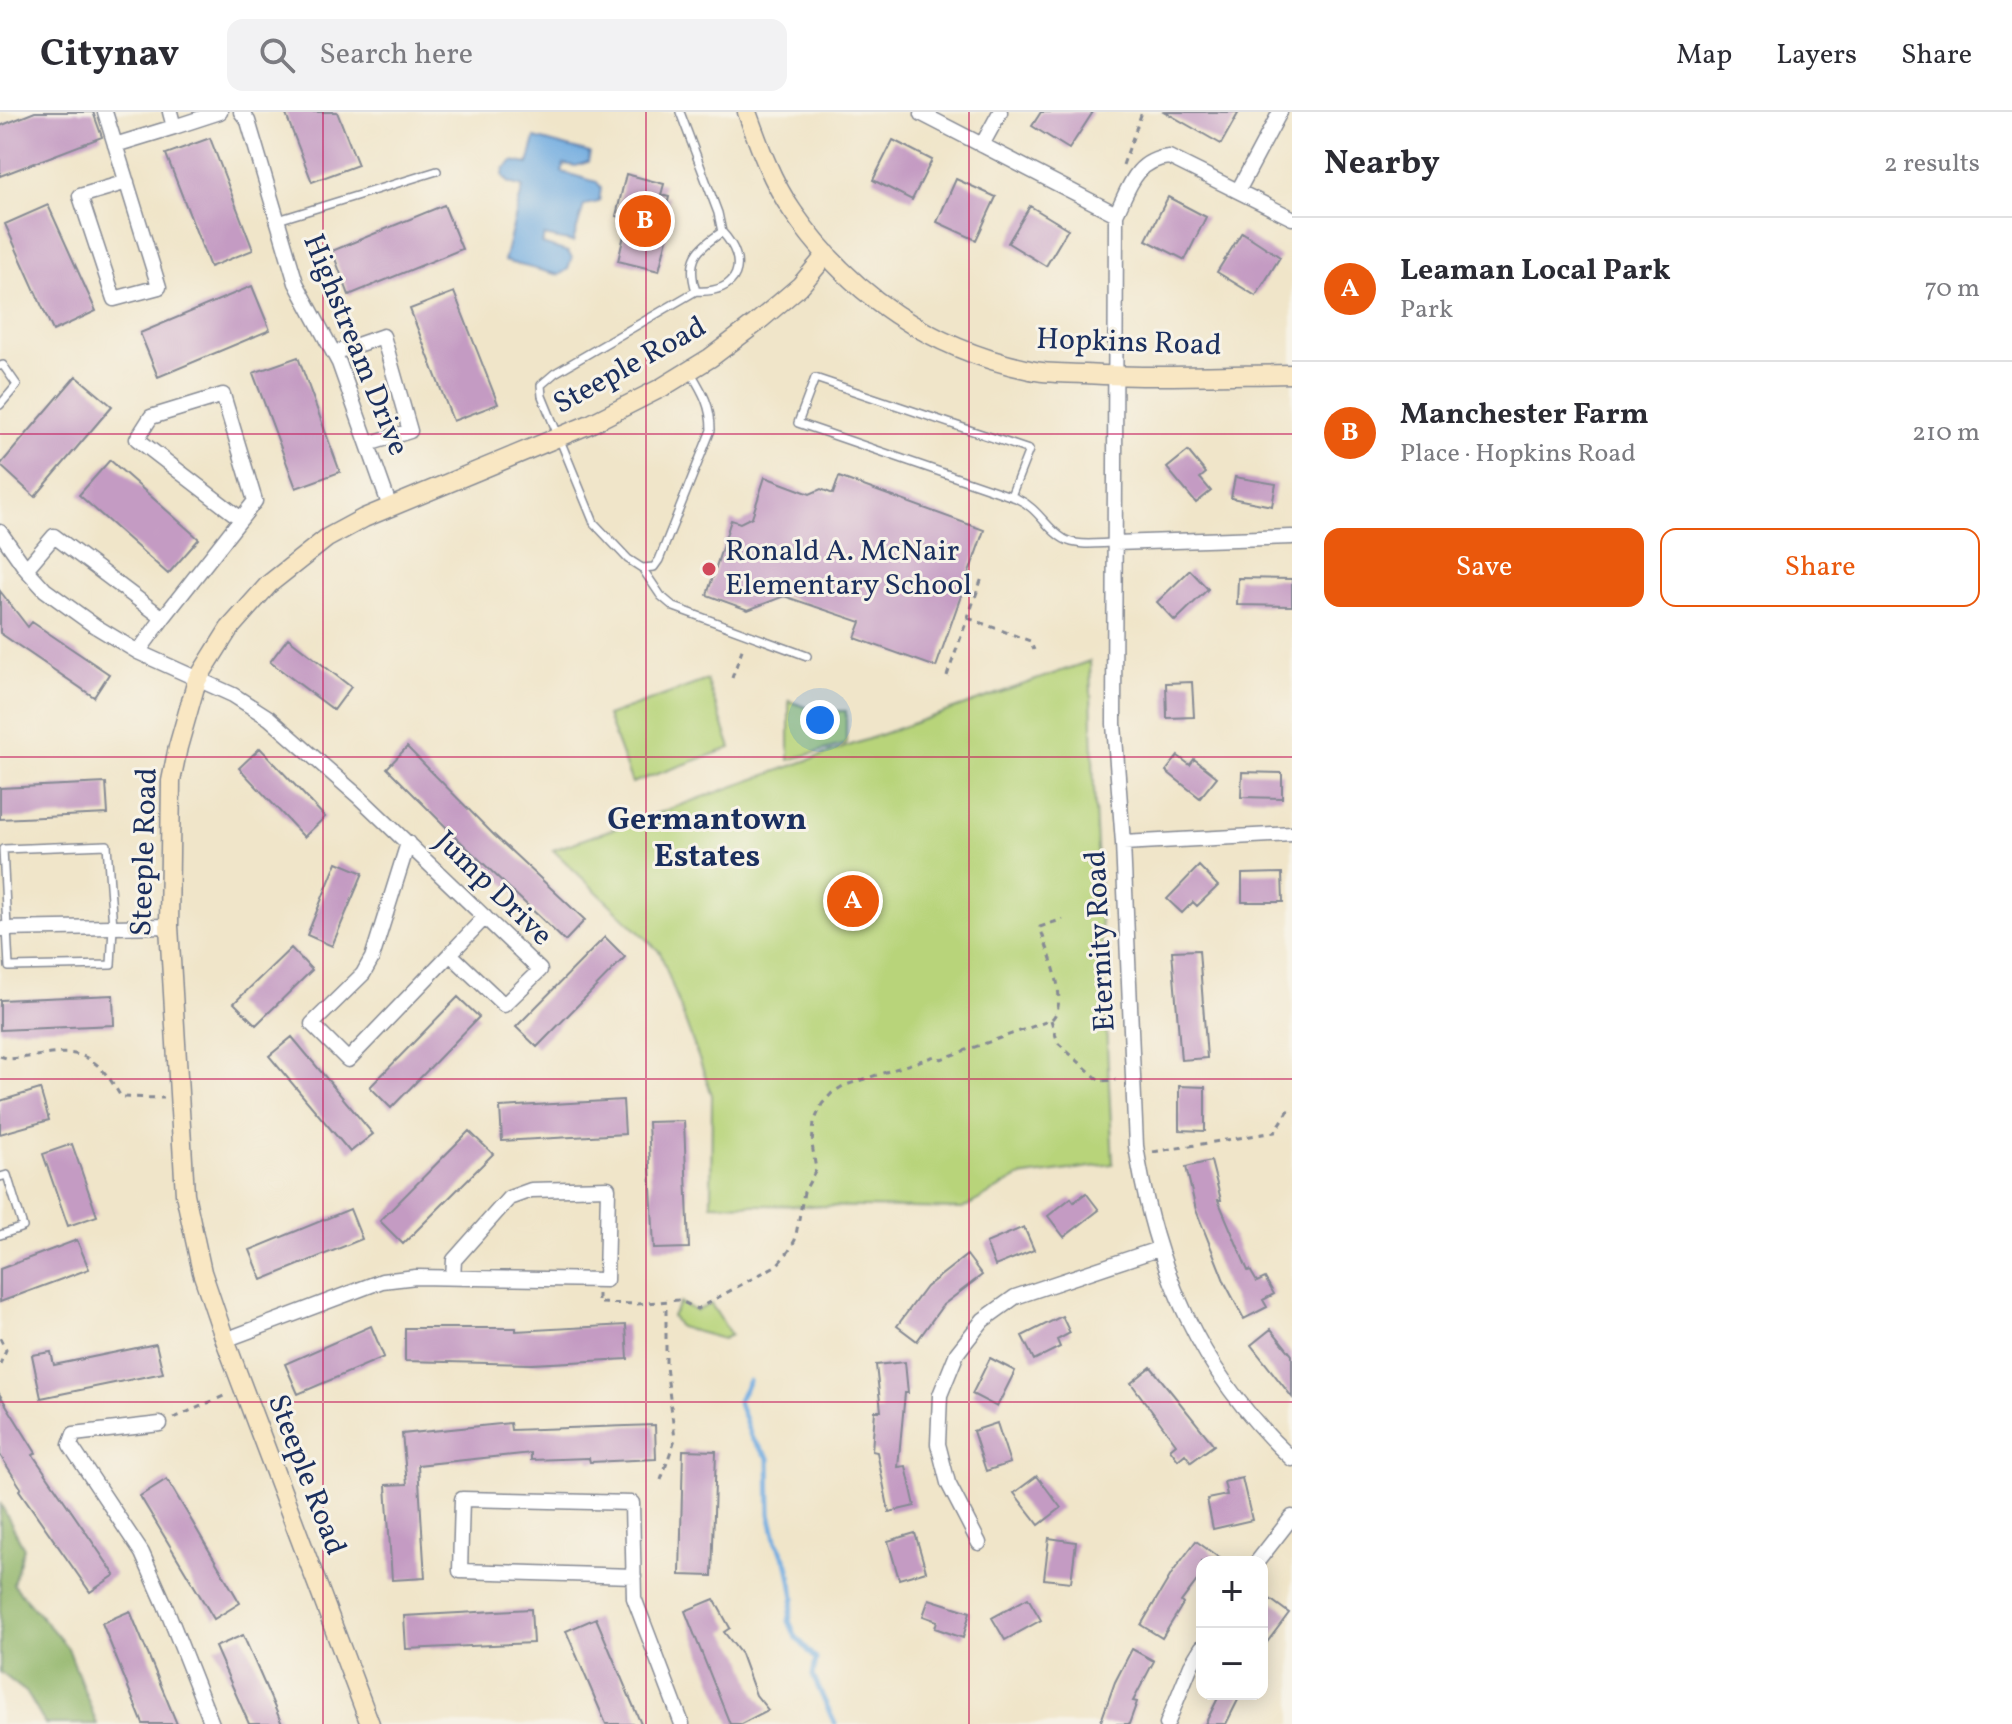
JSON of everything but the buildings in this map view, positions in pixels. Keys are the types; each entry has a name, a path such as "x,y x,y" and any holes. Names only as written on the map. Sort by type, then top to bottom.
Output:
{"street":[{"path":"105,112 127,182 159,287 114,299 80,196 127,182"},
{"path":"115,145 172,119 220,112"},
{"name":"Highstream Drive","path":"241,112 248,121 296,283 334,353 390,507"},
{"name":"Hopkins Road","path":"747,112 763,155 792,211 827,254 852,282 884,307 953,347 1032,371 1116,376 1292,374"},
{"path":"923,112 1116,214 1141,167 1155,158 1169,157 1292,218"},
{"path":"982,145 1000,112"},
{"path":"1238,191 1280,112"},
{"name":"Eternity Road","path":"1116,214 1114,724 1138,1154 1145,1203 1158,1249 1183,1314 1220,1378 1266,1435 1292,1459"},
{"name":"Steeple Road","path":"370,1724 225,1340 202,1272 185,1194 169,926 171,781 197,680 229,629 269,584 327,538 390,507 590,424 690,370 755,324 800,286 827,254"},
{"path":"334,353 383,336 410,431 368,444"},
{"path":"138,652 255,501 223,395 151,417 137,439 241,519"},
{"path":"0,532 26,569 61,602 138,652 197,680"},
{"path":"26,569 54,536 163,618"},
{"path":"1115,543 1292,537"},
{"name":"Jump Drive","path":"197,680 233,695 269,718 408,843 540,970 504,1005 450,954 348,1060 312,1024 363,974 372,958 408,843"},
{"path":"1123,843 1292,834"},
{"path":"450,954 485,917"},
{"path":"3,929 169,926"},
{"path":"225,1340 382,1281 416,1277 453,1278 598,1279 606,1280 608,1188 531,1190 509,1198 454,1260 453,1278"},
{"path":"979,1543 948,1483 938,1444 940,1395 957,1353 983,1320 1015,1297 1158,1249"},
{"path":"160,1424 74,1434 70,1445 142,1553 212,1724"},
{"path":"634,1576 460,1571 462,1499 632,1503 634,1576 634,1598 682,1724"},
{"path":"1262,1556 1292,1517"},
{"path":"1167,1724 1196,1657"}],"lane":[{"path":"680,112 718,213 722,232 738,255 738,266 732,280 722,289 696,291 546,379 541,385 542,396 594,523 628,559 642,568 661,596 674,607 807,656"},
{"path":"278,220 437,171"},
{"path":"696,291 692,269 696,252 722,232"},
{"path":"0,366 3,365 17,385 0,405"},
{"path":"642,568 654,567 659,560 711,430 707,399 690,370"},
{"path":"1011,496 1029,450 815,378 798,423 1011,496 1031,505 1065,540 1081,544 1115,543"},
{"path":"107,845 113,927 111,965 9,967 3,929 3,849 107,845"},
{"path":"0,1177 7,1175 23,1227 0,1235"}],"path":[{"path":"1138,172 1123,164 1142,112"},
{"path":"947,676 983,575"},
{"path":"968,618 1030,641 1034,650"},
{"path":"732,678 747,634"},
{"path":"598,1279 598,1303 666,1303 679,1300 697,1309 777,1265 795,1240 804,1192 816,1170 812,1144 814,1122 822,1104 843,1086 935,1056 941,1059 1051,1020 1058,1014 1061,997 1040,927 1063,919"},
{"path":"1051,1020 1058,1043 1100,1081 1133,1079"},
{"path":"0,1056 9,1059 69,1053 93,1059 109,1076 121,1097 179,1098"},
{"path":"1138,1154 1275,1132 1292,1105"},
{"path":"661,1480 675,1439 666,1366 666,1303"},
{"path":"0,1338 6,1350 0,1364"},
{"path":"160,1424 243,1388"}],"green space":[{"path":"1090,661 1113,1164 1019,1177 962,1209 711,1204 712,1095 660,952 553,850"},
{"path":"707,680 731,748 632,783 607,716"},
{"path":"789,701 816,711 846,711 846,744 789,760"},
{"path":"680,1303 696,1311 711,1304 731,1335 723,1339 679,1327 672,1316"},
{"path":"0,1503 24,1548 13,1584 68,1648 97,1724 45,1724 27,1693 0,1672"}],"water":[{"path":"535,138 590,153 588,162 576,166 564,164 562,172 597,182 601,188 599,202 584,205 573,242 544,236 542,244 568,252 572,258 568,269 559,275 504,261 523,187 509,183 503,176 504,169 513,161 528,164"}],"waterway":[{"path":"749,1381 738,1401 752,1439 769,1458 770,1514 777,1543 788,1564 794,1597 789,1621 796,1637 816,1659 813,1676 835,1724"}],"place":[{"name":"Manchester Farm","path":"645,221"},
{"name":"Ronald A. McNair Elementary School","path":"709,569"},
{"name":"Leaman Local Park","path":"853,901"}],"district":[{"name":"Germantown Estates","path":"707,840"}]}
